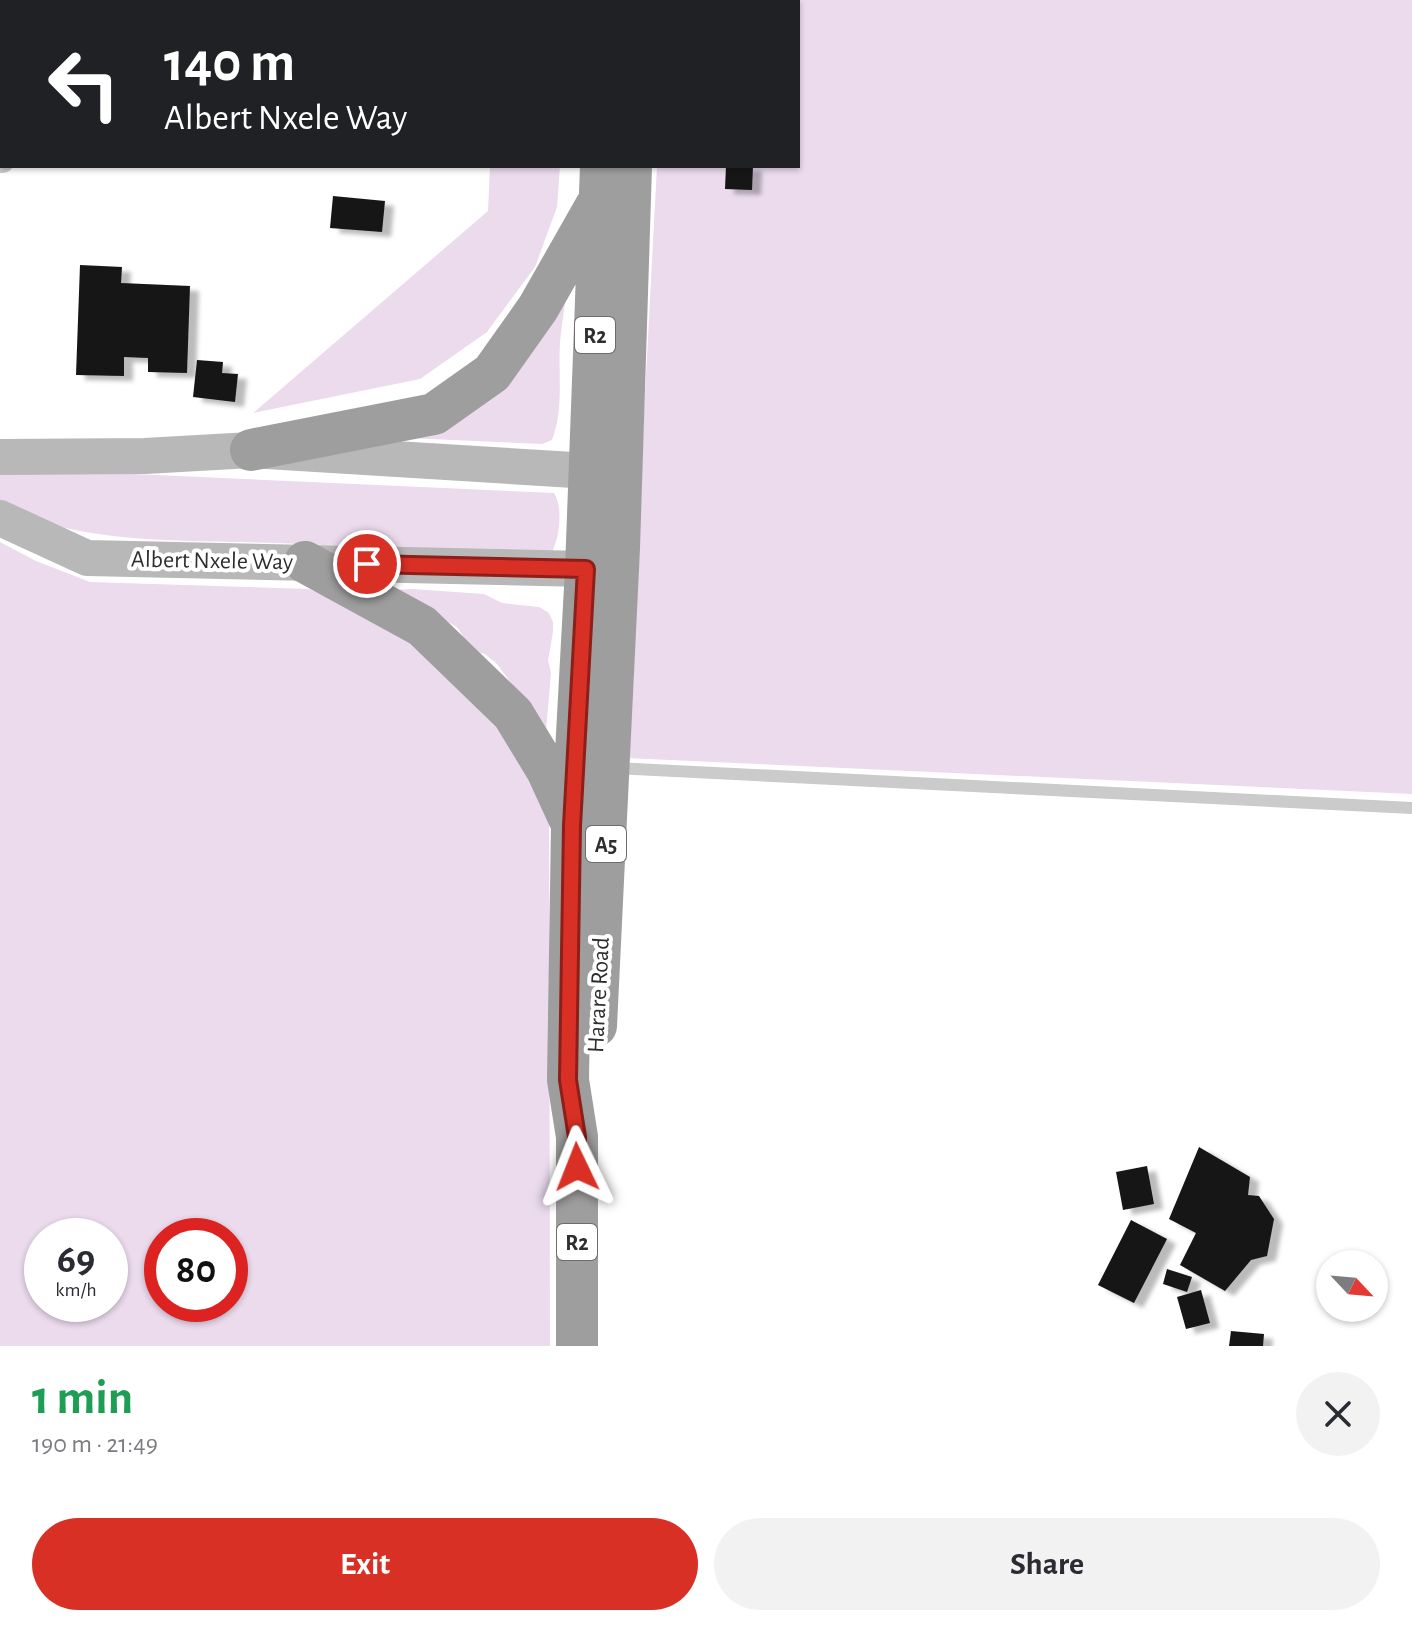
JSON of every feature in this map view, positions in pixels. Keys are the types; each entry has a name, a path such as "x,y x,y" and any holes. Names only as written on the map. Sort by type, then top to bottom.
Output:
{"highway":[{"name":"Harare Road","path":"605,477 631,168"},
{"name":"Harare Road","path":"577,1137 593,1080 593,766 605,477 600,183"},
{"path":"251,450 434,414 492,373 538,308 600,183"},
{"path":"305,562 422,626 513,714 547,770 572,826"},
{"name":"Harare Road","path":"577,1137 568,1080 572,826 593,766"},
{"name":"R2","path":"577,1137 577,1346"}],"main road":[{"path":"0,457 145,456 251,450 605,477"},
{"name":"Albert Nxele Way","path":"0,518 87,558 305,562 603,559"}],"lane":[{"path":"593,766 1412,808"}],"shaded area":[{"path":"800,0 1412,0 1412,794 626,758 657,168 800,168"},
{"path":"490,168 560,168 557,207 535,267 487,332 420,379 253,413 488,211"},
{"path":"567,286 560,342 559,404 552,440 542,444 407,438"},
{"path":"0,468 554,493 559,506 559,522 552,552 546,553 134,538 61,527 29,517 0,503"},
{"path":"0,542 36,561 90,582 309,589 404,629 506,727 549,820 550,1346 0,1346"},
{"path":"389,590 484,594 502,603 539,607 549,613 553,632 548,660 551,673 546,731 497,664 485,654 472,651 457,627"}],"building":[{"path":"726,168 753,168 752,190 725,189"},
{"path":"333,196 385,201 382,232 330,228"},
{"path":"80,265 122,267 121,283 190,286 187,373 148,372 148,358 124,357 124,376 76,375"},
{"path":"197,360 223,362 222,373 238,374 235,402 193,397"},
{"path":"1199,1147 1250,1177 1248,1195 1259,1196 1274,1219 1267,1256 1251,1260 1225,1291 1180,1265 1196,1233 1169,1219"},
{"path":"1147,1166 1154,1204 1123,1210 1116,1172"},
{"path":"1131,1220 1167,1239 1134,1303 1098,1285"},
{"path":"1167,1269 1192,1277 1187,1292 1163,1284"},
{"path":"1201,1290 1210,1323 1186,1329 1177,1297"},
{"path":"1231,1331 1264,1334 1263,1346 1229,1346"}],"route":[{"path":"367,564 586,569 572,826 568,1080 577,1137 577,1167"}]}
